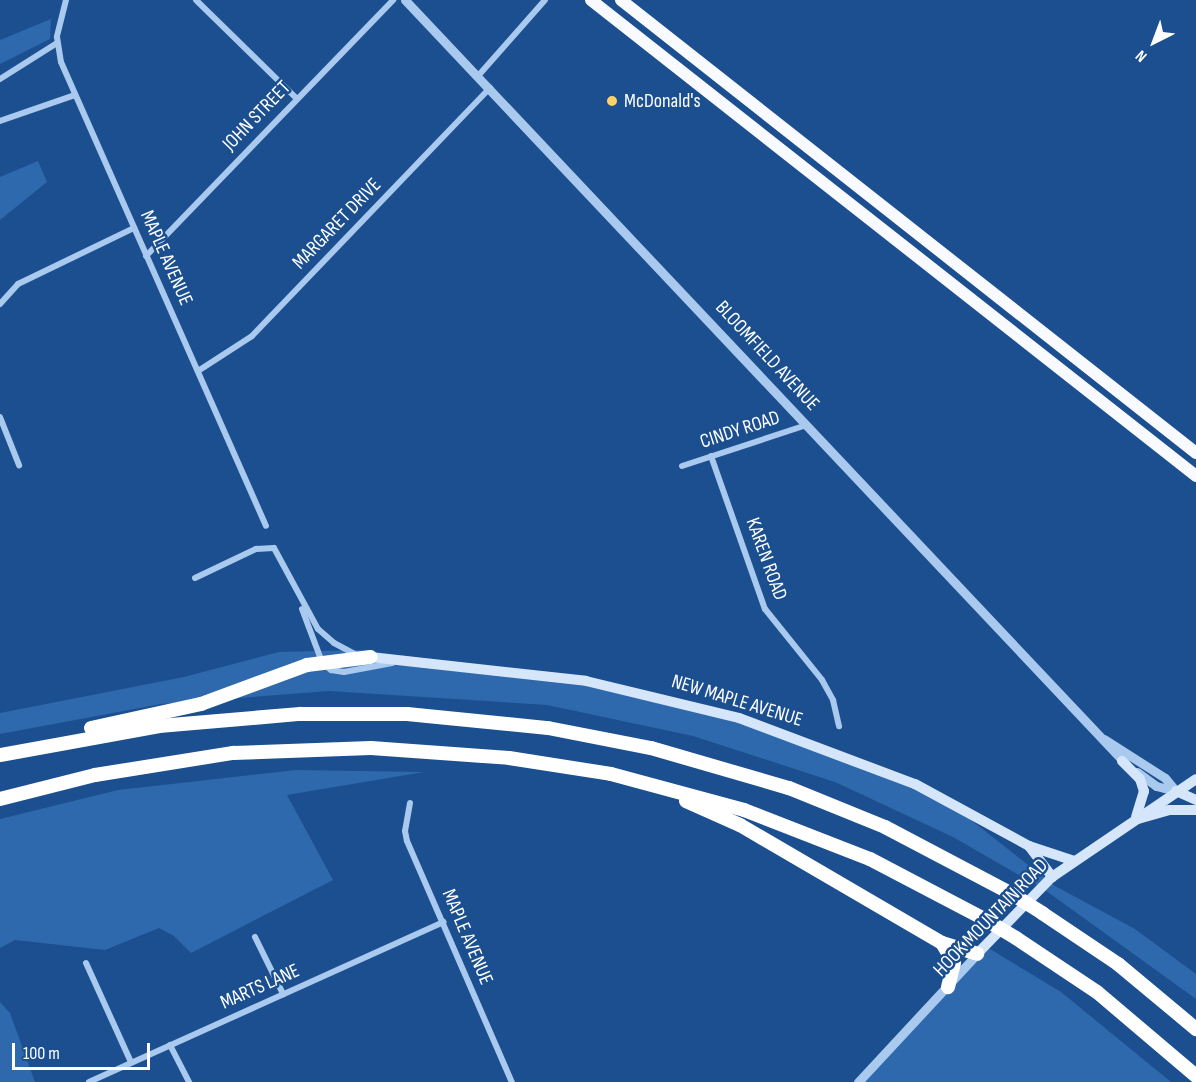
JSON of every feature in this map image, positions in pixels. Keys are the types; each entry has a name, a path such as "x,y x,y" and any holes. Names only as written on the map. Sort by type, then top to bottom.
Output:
{"highway":[{"path":"591,0 1196,476"},
{"path":"621,0 1196,453"},
{"path":"0,755 88,729 201,704 322,662 370,657"},
{"path":"0,755 159,726 288,714 407,714 536,726 651,748 789,788 885,827 1012,894 1042,913 1118,964 1196,1029"},
{"path":"0,799 164,762 302,749 451,752 610,774 710,800 808,834 889,868 986,920 1097,992 1196,1076"},
{"path":"610,774 740,825 942,943 977,954"},
{"path":"942,943 954,963 948,987"}],"main road":[{"name":"NEW MAPLE AVENUE","path":"370,657 585,681 738,718 915,784 1029,846 1074,861"},
{"path":"1122,761 1140,779 1144,790 1134,820"},
{"name":"HOOK MOUNTAIN ROAD","path":"977,954 1052,877 1196,778"},
{"name":"BLOOMFIELD AVENUE","path":"1176,791 1196,800"},
{"path":"1134,820 1169,810 1196,810"},
{"name":"NEW MAPLE AVENUE","path":"1029,846 1052,877"}],"street":[{"name":"MAPLE AVENUE","path":"66,0 58,22 57,43 75,95 266,526"},
{"path":"196,0 297,99"},
{"name":"JOHN STREET","path":"146,256 393,0"},
{"name":"BLOOMFIELD AVENUE","path":"405,0 1122,761 1156,786 1176,791"},
{"path":"478,76 545,0"},
{"path":"0,79 57,43"},
{"name":"MARGARET DRIVE","path":"198,371 252,336 490,88"},
{"path":"0,121 75,95"},
{"path":"0,304 18,284 134,228"},
{"path":"0,417 19,465"},
{"name":"CINDY ROAD","path":"682,466 807,425"},
{"name":"KAREN ROAD","path":"711,456 765,609 822,680 833,700 839,726"},
{"path":"195,578 269,546 281,558 298,596 322,662"},
{"path":"298,596 326,637 351,652 370,657"},
{"name":"NEW MAPLE AVENUE","path":"322,662 331,670 344,672 413,662"},
{"name":"BLOOMFIELD AVENUE","path":"1102,738 1165,778 1176,791"},
{"name":"MAPLE AVENUE","path":"410,803 405,831 407,841 512,1082"},
{"name":"MARTS LANE","path":"89,1082 444,922"},
{"path":"255,938 283,994"},
{"name":"HOOK MOUNTAIN ROAD","path":"858,1082 977,954"},
{"path":"86,963 131,1062"},
{"path":"170,1045 189,1082"}],"shaded area":[{"path":"51,19 50,39 0,64 0,40"},
{"path":"38,161 47,182 0,220 0,177"},
{"path":"359,650 511,669 742,717 939,795 1055,886 1135,929 1196,974 1196,999 1045,890 953,837 835,782 693,736 547,705 329,691 161,704 0,734 0,713 184,677 279,652"},
{"path":"296,770 424,772 287,795 333,880 191,953 174,936 159,928 105,950 15,940 0,948 0,819 118,790"},
{"path":"985,946 1061,992 1171,1082 856,1082"},
{"path":"0,1002 10,1013 35,1082 0,1082"}],"place":[{"name":"McDonald's","path":"612,101"}]}
